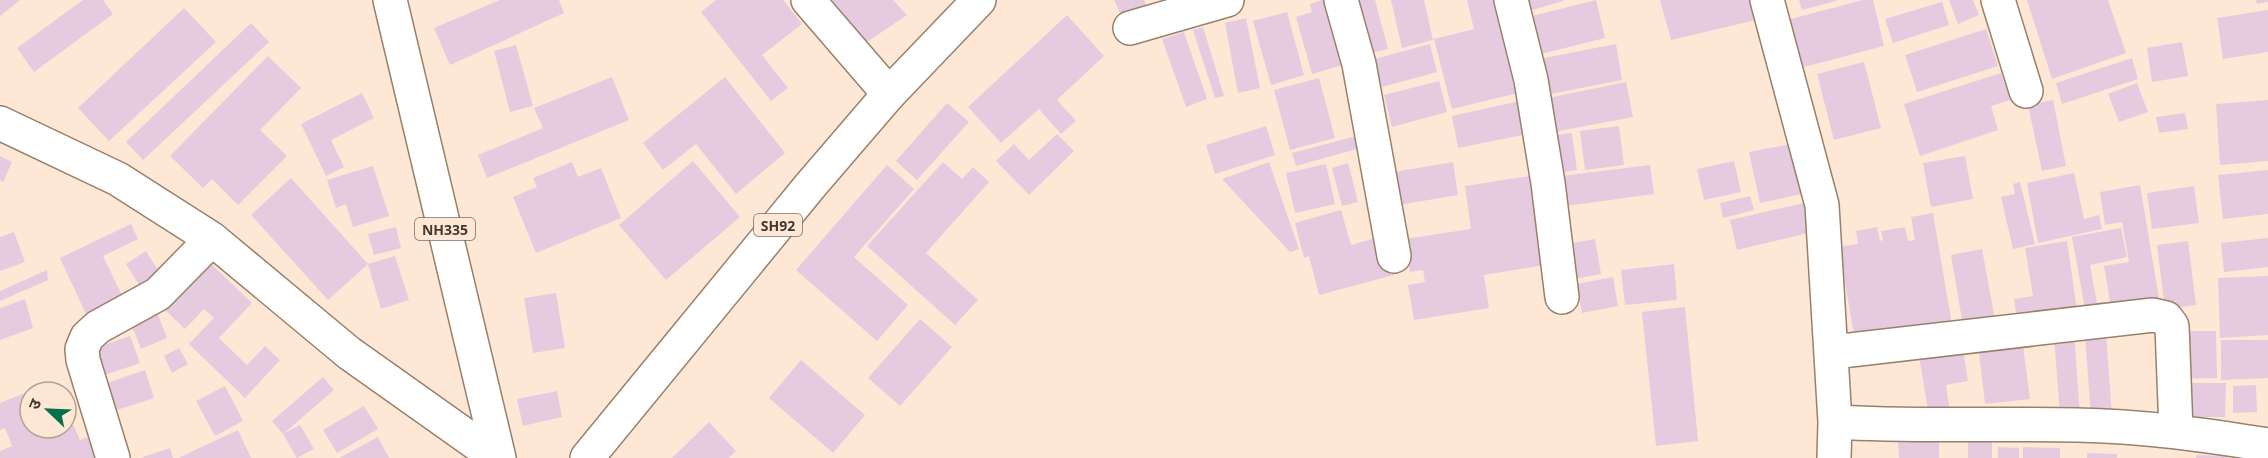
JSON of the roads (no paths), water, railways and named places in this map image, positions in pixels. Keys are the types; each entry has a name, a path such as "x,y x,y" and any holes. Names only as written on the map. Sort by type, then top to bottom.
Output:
{"main road":[{"name":"NH335","path":"390,0 498,458"},
{"path":"808,0 889,94"},
{"path":"1130,28 1227,0"},
{"path":"1341,0 1359,64 1394,256"},
{"path":"1511,0 1531,80 1548,183 1562,297"},
{"path":"1767,0 1822,206 1833,352 1834,458"},
{"path":"1998,0 2026,91"},
{"name":"SH92","path":"587,458 965,5"},
{"path":"0,123 118,179 212,239 349,352 498,458"},
{"path":"113,458 83,360 82,349 87,337 98,327 158,294 212,239"},
{"path":"1833,352 2153,315 2166,318 2172,326 2176,431"},
{"path":"1835,422 1948,426 2078,425 2176,431 2268,445"}]}
